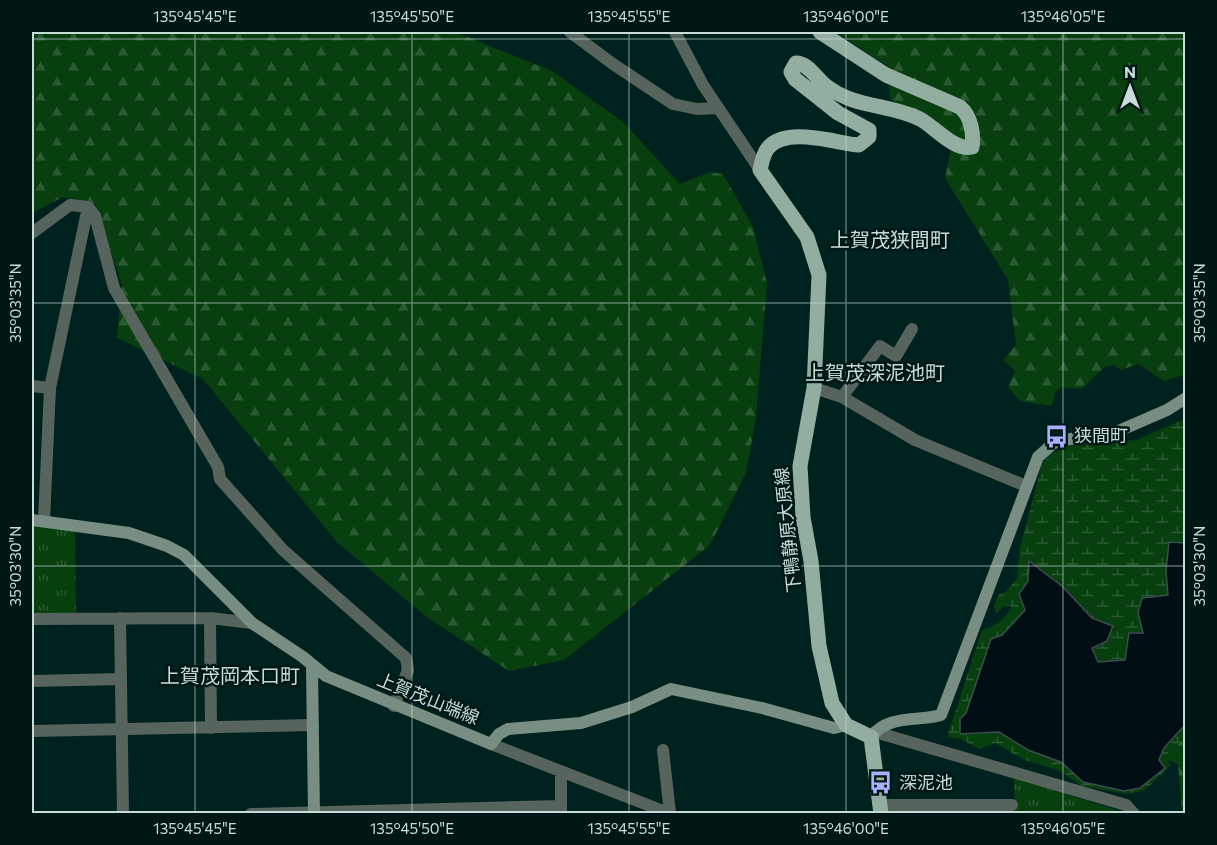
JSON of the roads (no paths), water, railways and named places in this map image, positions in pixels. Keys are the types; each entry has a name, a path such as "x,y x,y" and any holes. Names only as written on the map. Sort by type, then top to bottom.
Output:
{"main road":[{"path":"760,170 764,153 770,145 781,141 815,137 859,145 868,137 868,130 838,113 795,79 791,72 796,63 807,68 842,96 860,104 913,116 958,145 972,147 974,135 964,110 948,100 920,92 886,75 820,32"},
{"name":"下鴨静原大原線","path":"760,170 807,237 819,274 814,388 800,466 803,517 811,561 819,645 832,702 846,726"},
{"path":"846,726 873,734 894,721 941,715 1038,457 1056,441 1114,433 1167,410 1185,398"},
{"name":"上賀茂山端線","path":"38,521 129,533 167,546 184,555 252,623 303,657 312,667 326,676 394,706 491,744 498,734 508,729 580,723 632,707 671,689 762,708 834,728 846,726"},
{"path":"312,667 314,813"},
{"path":"873,734 880,809"}],"street":[{"path":"570,32 613,64 674,104 697,109 717,108"},
{"path":"675,32 717,108 760,170"},
{"path":"32,233 70,205 88,207 95,216 114,288 218,467 220,479 283,550 406,658 408,670 394,706"},
{"path":"38,521 50,388 88,207"},
{"path":"842,397 880,346 896,356 912,329"},
{"path":"32,386 50,388"},
{"path":"814,388 842,397 915,440 1026,486"},
{"path":"120,618 123,813"},
{"path":"210,618 211,728"},
{"path":"32,619 210,618 252,623"},
{"path":"32,681 121,679"},
{"path":"32,731 313,725"},
{"path":"873,734 1126,805 1134,813"},
{"path":"491,744 670,813 663,750"},
{"path":"251,813 561,810 561,772"},
{"path":"880,809 1012,805"}],"place":[{"name":"狭間町","path":"1056,436"},
{"name":"深泥池","path":"881,783"}],"district":[{"name":"上賀茂狭間町","path":"890,240"},
{"name":"上賀茂深泥池町","path":"875,373"},
{"name":"上賀茂岡本口町","path":"230,676"}]}
